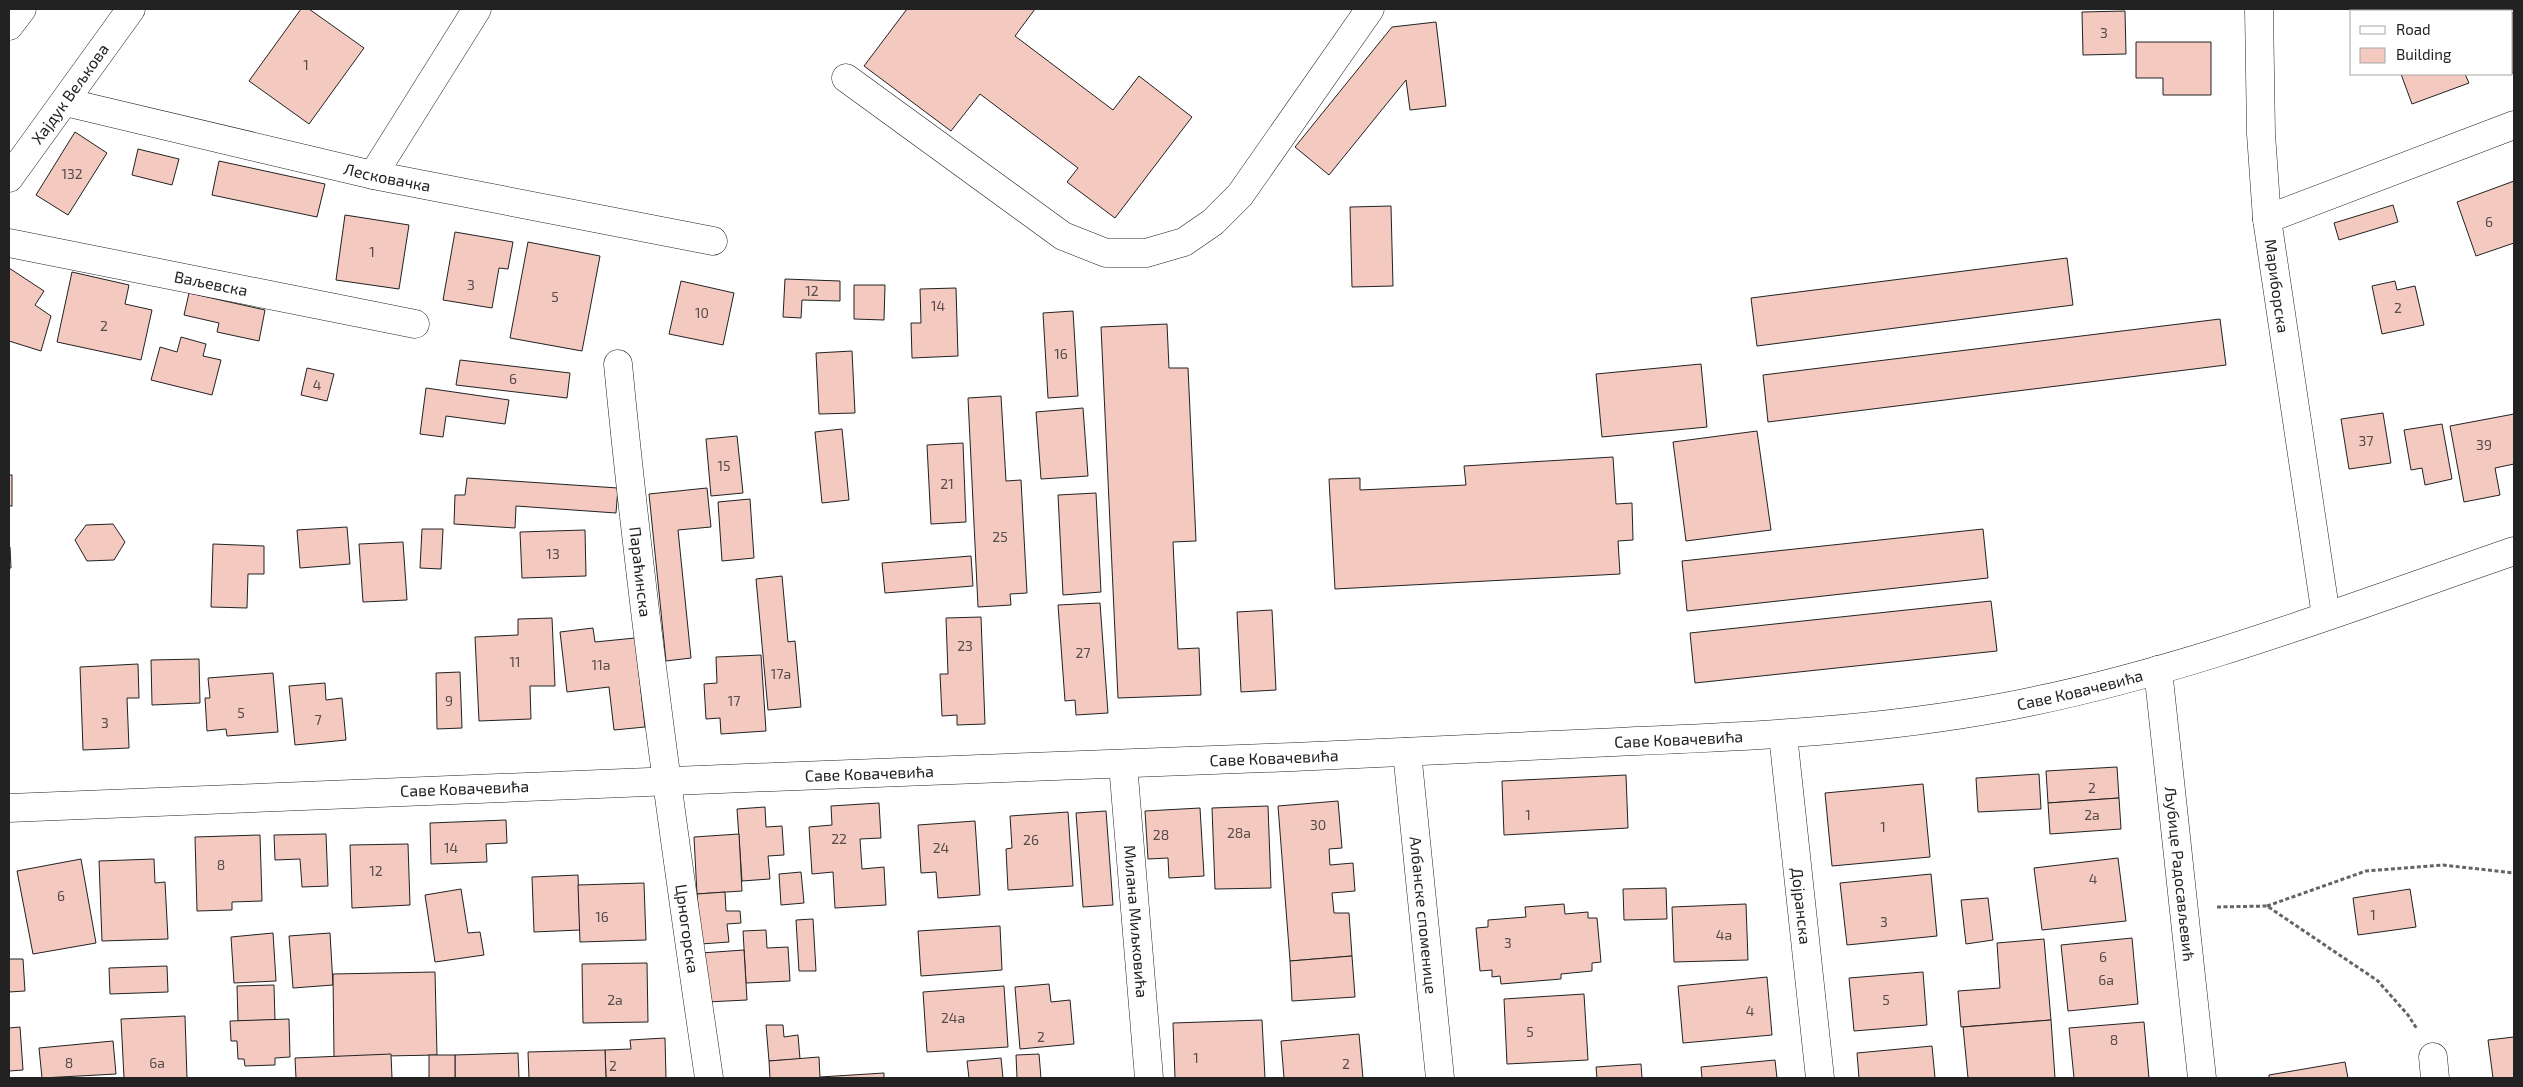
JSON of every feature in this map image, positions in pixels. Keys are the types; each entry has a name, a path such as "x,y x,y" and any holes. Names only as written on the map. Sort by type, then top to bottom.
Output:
{"street":[{"path":"9,26 22,9"},
{"name":"Хајдук Вељкова","path":"13,164 65,102 131,9"},
{"path":"373,174 477,9"},
{"path":"846,78 1063,236 1106,252 1146,252 1184,242 1213,222 1240,195 1370,9"},
{"path":"2259,9 2261,134 2267,218"},
{"name":"Лесковачка","path":"65,102 373,174 713,240"},
{"name":"Мариборска","path":"2326,616 2267,218 2514,125"},
{"name":"Ваљевска","path":"9,243 414,324"},
{"name":"Параћинска","path":"618,364 638,560 665,779"},
{"name":"Саве Ковачевића","path":"9,808 331,792 1406,752 1783,735 1881,726 2003,707 2072,693 2158,670 2326,616 2514,551"},
{"name":"Љубице Радосављевић","path":"2158,670 2202,1078"},
{"name":"Дојранска","path":"1783,735 1820,1078"},
{"name":"Албанске споменице","path":"1406,752 1440,1078"},
{"name":"Милана Миљковића","path":"1123,764 1149,1078"},
{"name":"Црногорска","path":"665,779 709,1078"}],"path":[{"path":"2183,908 2267,906 2366,871 2444,865 2514,873"},
{"path":"2267,906 2378,981 2408,1015 2434,1068"}],"building":[{"path":"301,9 309,9 364,48 309,124 249,81"},
{"path":"907,9 1035,9 1015,36 1113,110 1139,76 1192,117 1115,218 1067,182 1078,168 980,94 951,131 864,66"},
{"path":"2125,11 2126,54 2083,55 2082,12"},
{"path":"2514,12 2514,73 2513,73"},
{"path":"1436,22 1446,106 1410,110 1406,80 1329,175 1295,147 1392,27"},
{"path":"2136,42 2211,42 2211,95 2163,95 2163,78 2136,78"},
{"path":"2401,75 2465,75 2469,83 2412,104"},
{"path":"75,132 107,153 68,215 36,195"},
{"path":"138,149 179,159 172,185 132,175"},
{"path":"219,161 325,184 317,217 212,195"},
{"path":"2514,181 2514,243 2476,256 2457,202"},
{"path":"2393,205 2398,222 2339,240 2334,223"},
{"path":"1391,206 1393,286 1352,287 1350,207"},
{"path":"345,215 409,225 399,289 336,280"},
{"path":"455,232 513,242 508,269 499,268 492,308 443,300"},
{"path":"528,242 600,256 582,351 510,338"},
{"path":"2067,258 2073,305 1757,346 1751,298"},
{"path":"9,268 44,291 35,305 51,316 41,351 9,341"},
{"path":"72,272 129,285 125,304 152,310 141,360 57,342"},
{"path":"785,279 840,281 840,301 802,300 801,318 783,317"},
{"path":"681,281 734,293 723,345 669,334"},
{"path":"2395,281 2397,290 2415,286 2424,325 2382,334 2372,286"},
{"path":"854,285 885,285 884,320 854,319"},
{"path":"956,288 958,356 912,358 911,323 921,323 920,289"},
{"path":"189,293 265,310 259,341 217,332 219,323 184,315"},
{"path":"1073,311 1078,396 1048,398 1043,313"},
{"path":"2220,319 2226,365 1768,422 1763,375"},
{"path":"1167,324 1169,368 1188,368 1196,541 1173,542 1178,649 1199,648 1201,695 1118,698 1101,327"},
{"path":"181,337 206,344 203,356 221,360 212,395 151,380 160,347 177,352"},
{"path":"852,351 855,413 819,414 816,353"},
{"path":"460,360 570,373 567,398 456,385"},
{"path":"1701,364 1707,427 1602,437 1596,374"},
{"path":"307,368 334,374 327,401 301,395"},
{"path":"426,388 509,400 505,424 446,416 443,437 420,434"},
{"path":"1001,396 1006,481 1021,480 1027,593 1010,594 1011,605 978,607 968,398"},
{"path":"1083,408 1088,476 1041,479 1036,412"},
{"path":"2383,413 2391,463 2349,469 2341,419"},
{"path":"2514,414 2514,464 2495,468 2500,495 2464,502 2450,426"},
{"path":"2442,424 2452,479 2425,485 2422,468 2411,470 2404,430"},
{"path":"842,429 849,500 822,503 815,432"},
{"path":"1757,431 1771,530 1686,541 1673,442"},
{"path":"737,436 743,493 711,496 706,439"},
{"path":"963,443 966,522 931,524 927,445"},
{"path":"1613,457 1616,504 1632,503 1633,540 1618,541 1620,574 1335,589 1329,479 1360,478 1360,490 1466,485 1464,466"},
{"path":"9,475 12,475 12,506 9,506"},
{"path":"467,478 618,488 616,513 516,506 515,528 454,524 455,495 465,495"},
{"path":"707,488 711,527 678,530 691,658 666,661 649,494"},
{"path":"1096,493 1101,592 1063,595 1058,495"},
{"path":"750,499 754,558 722,561 718,502"},
{"path":"113,524 125,542 114,560 87,561 75,540 86,525"},
{"path":"347,527 350,564 300,568 297,530"},
{"path":"422,529 443,529 441,569 420,568"},
{"path":"1983,529 1988,578 1687,611 1682,561"},
{"path":"585,530 586,576 522,578 520,532"},
{"path":"403,542 407,600 363,602 359,544"},
{"path":"213,544 264,546 264,574 248,574 247,608 211,607"},
{"path":"10,547 11,568 9,568"},
{"path":"971,556 973,586 885,593 882,563"},
{"path":"782,576 788,642 795,641 801,707 768,710 756,579"},
{"path":"1991,601 1997,651 1695,683 1690,633"},
{"path":"1100,603 1108,713 1076,715 1075,700 1065,701 1058,605"},
{"path":"1272,610 1276,690 1241,692 1237,612"},
{"path":"981,617 985,724 957,725 957,715 942,716 940,674 948,674 946,618"},
{"path":"552,618 555,686 530,686 531,719 479,721 475,637 518,635 518,619"},
{"path":"593,628 595,642 635,638 645,727 614,730 609,687 567,692 560,632"},
{"path":"761,655 766,731 721,734 720,718 706,719 704,684 717,683 716,657"},
{"path":"199,659 200,703 152,705 151,660"},
{"path":"138,664 139,698 127,698 129,748 83,750 80,667"},
{"path":"460,672 462,728 437,729 436,673"},
{"path":"273,673 278,732 227,736 226,729 207,731 205,698 210,698 208,678"},
{"path":"325,683 326,700 342,698 346,740 295,745 289,686"},
{"path":"2117,767 2119,798 2048,803 2046,771"},
{"path":"2039,774 2041,809 1978,812 1976,778"},
{"path":"1626,775 1628,828 1504,835 1502,781"},
{"path":"1923,784 1930,857 1832,866 1825,793"},
{"path":"2119,798 2121,829 2050,834 2048,803"},
{"path":"1338,801 1342,848 1329,849 1330,865 1353,863 1355,891 1332,893 1334,913 1349,913 1352,956 1290,961 1278,806"},
{"path":"879,803 881,838 860,839 862,869 884,867 886,905 835,908 833,872 812,874 809,827 832,825 831,806"},
{"path":"1268,806 1271,888 1215,889 1212,808"},
{"path":"765,807 766,827 782,826 784,855 768,856 770,879 742,881 737,809"},
{"path":"1200,808 1204,876 1169,878 1168,858 1148,859 1145,811"},
{"path":"1106,811 1113,905 1083,907 1076,813"},
{"path":"1068,812 1073,886 1008,890 1006,849 1012,848 1010,816"},
{"path":"506,820 507,843 486,844 487,862 431,864 430,823"},
{"path":"975,821 980,895 938,898 936,872 921,873 918,825"},
{"path":"326,834 328,886 302,887 300,859 275,860 274,835"},
{"path":"739,834 742,891 697,894 694,837"},
{"path":"260,835 262,901 232,902 232,910 197,911 195,837"},
{"path":"408,844 410,905 352,908 350,845"},
{"path":"2118,858 2126,921 2042,930 2034,868"},
{"path":"81,859 96,943 33,954 17,871"},
{"path":"154,859 155,883 165,882 168,939 102,941 99,861"},
{"path":"801,872 804,903 781,905 779,874"},
{"path":"1931,874 1937,936 1847,945 1840,883"},
{"path":"578,875 580,930 534,932 532,877"},
{"path":"644,883 646,940 580,942 578,885"},
{"path":"1666,888 1667,919 1624,920 1623,889"},
{"path":"461,889 468,933 480,932 484,955 435,962 425,895"},
{"path":"2410,889 2416,927 2358,935 2353,898"},
{"path":"725,892 726,911 740,911 741,923 727,924 729,942 701,944 697,894"},
{"path":"1988,898 1993,940 1966,944 1961,900"},
{"path":"1564,904 1565,914 1588,912 1588,918 1597,918 1601,962 1592,963 1592,971 1561,974 1561,979 1501,984 1500,976 1492,977 1492,970 1480,971 1476,928 1488,927 1488,920 1526,917 1525,907"},
{"path":"1746,904 1748,960 1674,962 1672,907"},
{"path":"813,919 816,971 799,971 796,920"},
{"path":"1000,926 1002,970 921,976 918,931"},
{"path":"766,930 767,948 788,947 790,981 746,983 743,931"},
{"path":"273,933 276,981 234,983 231,937"},
{"path":"330,933 333,985 293,988 289,936"},
{"path":"2132,938 2138,1004 2068,1011 2061,945"},
{"path":"2044,939 2051,1020 1961,1027 1958,991 2000,988 1997,943"},
{"path":"744,950 747,1000 707,1002 701,953"},
{"path":"1352,956 1355,997 1292,1001 1290,961"},
{"path":"9,959 23,959 25,991 9,992"},
{"path":"647,963 648,1022 583,1023 582,964"},
{"path":"167,966 168,992 110,994 109,968"},
{"path":"435,972 437,1055 334,1057 333,974"},
{"path":"1923,972 1927,1025 1854,1031 1849,978"},
{"path":"1767,977 1772,1035 1683,1043 1678,986"},
{"path":"1049,984 1051,1002 1070,1000 1074,1044 1020,1049 1015,987"},
{"path":"274,985 275,1020 238,1021 237,986"},
{"path":"1004,986 1008,1047 927,1052 923,992"},
{"path":"1584,994 1588,1060 1507,1064 1504,999"},
{"path":"185,1016 187,1078 124,1078 121,1019"},
{"path":"289,1019 290,1057 275,1058 275,1065 245,1066 244,1059 238,1059 237,1041 231,1041 230,1021"},
{"path":"1262,1020 1265,1078 1175,1078 1173,1023"},
{"path":"2051,1020 2055,1078 1968,1078 1963,1027"},
{"path":"2144,1022 2149,1078 2074,1078 2069,1028"},
{"path":"766,1025 783,1025 784,1037 798,1035 800,1059 769,1061"},
{"path":"20,1027 23,1070 9,1071 9,1028"},
{"path":"1359,1034 1363,1078 1284,1078 1281,1041"},
{"path":"2514,1037 2514,1078 2493,1078 2488,1040"},
{"path":"665,1038 666,1078 606,1078 605,1050 631,1049 630,1040"},
{"path":"113,1041 116,1074 42,1078 39,1048"},
{"path":"1932,1046 1935,1078 1859,1078 1857,1053"},
{"path":"605,1050 606,1078 529,1078 528,1052"},
{"path":"518,1053 519,1078 455,1078 455,1055"},
{"path":"391,1054 392,1078 296,1078 295,1058"},
{"path":"1039,1054 1041,1078 1017,1078 1016,1055"},
{"path":"429,1055 455,1055 455,1078 429,1078"},
{"path":"819,1057 820,1078 770,1078 769,1061"},
{"path":"1001,1058 1003,1078 969,1078 967,1061"},
{"path":"1775,1060 1777,1078 1702,1078 1701,1067"},
{"path":"2345,1062 2348,1078 2269,1078 2269,1075"},
{"path":"1641,1064 1642,1078 1597,1078 1596,1067"},
{"path":"884,1073 884,1078 820,1078 820,1077"}]}
